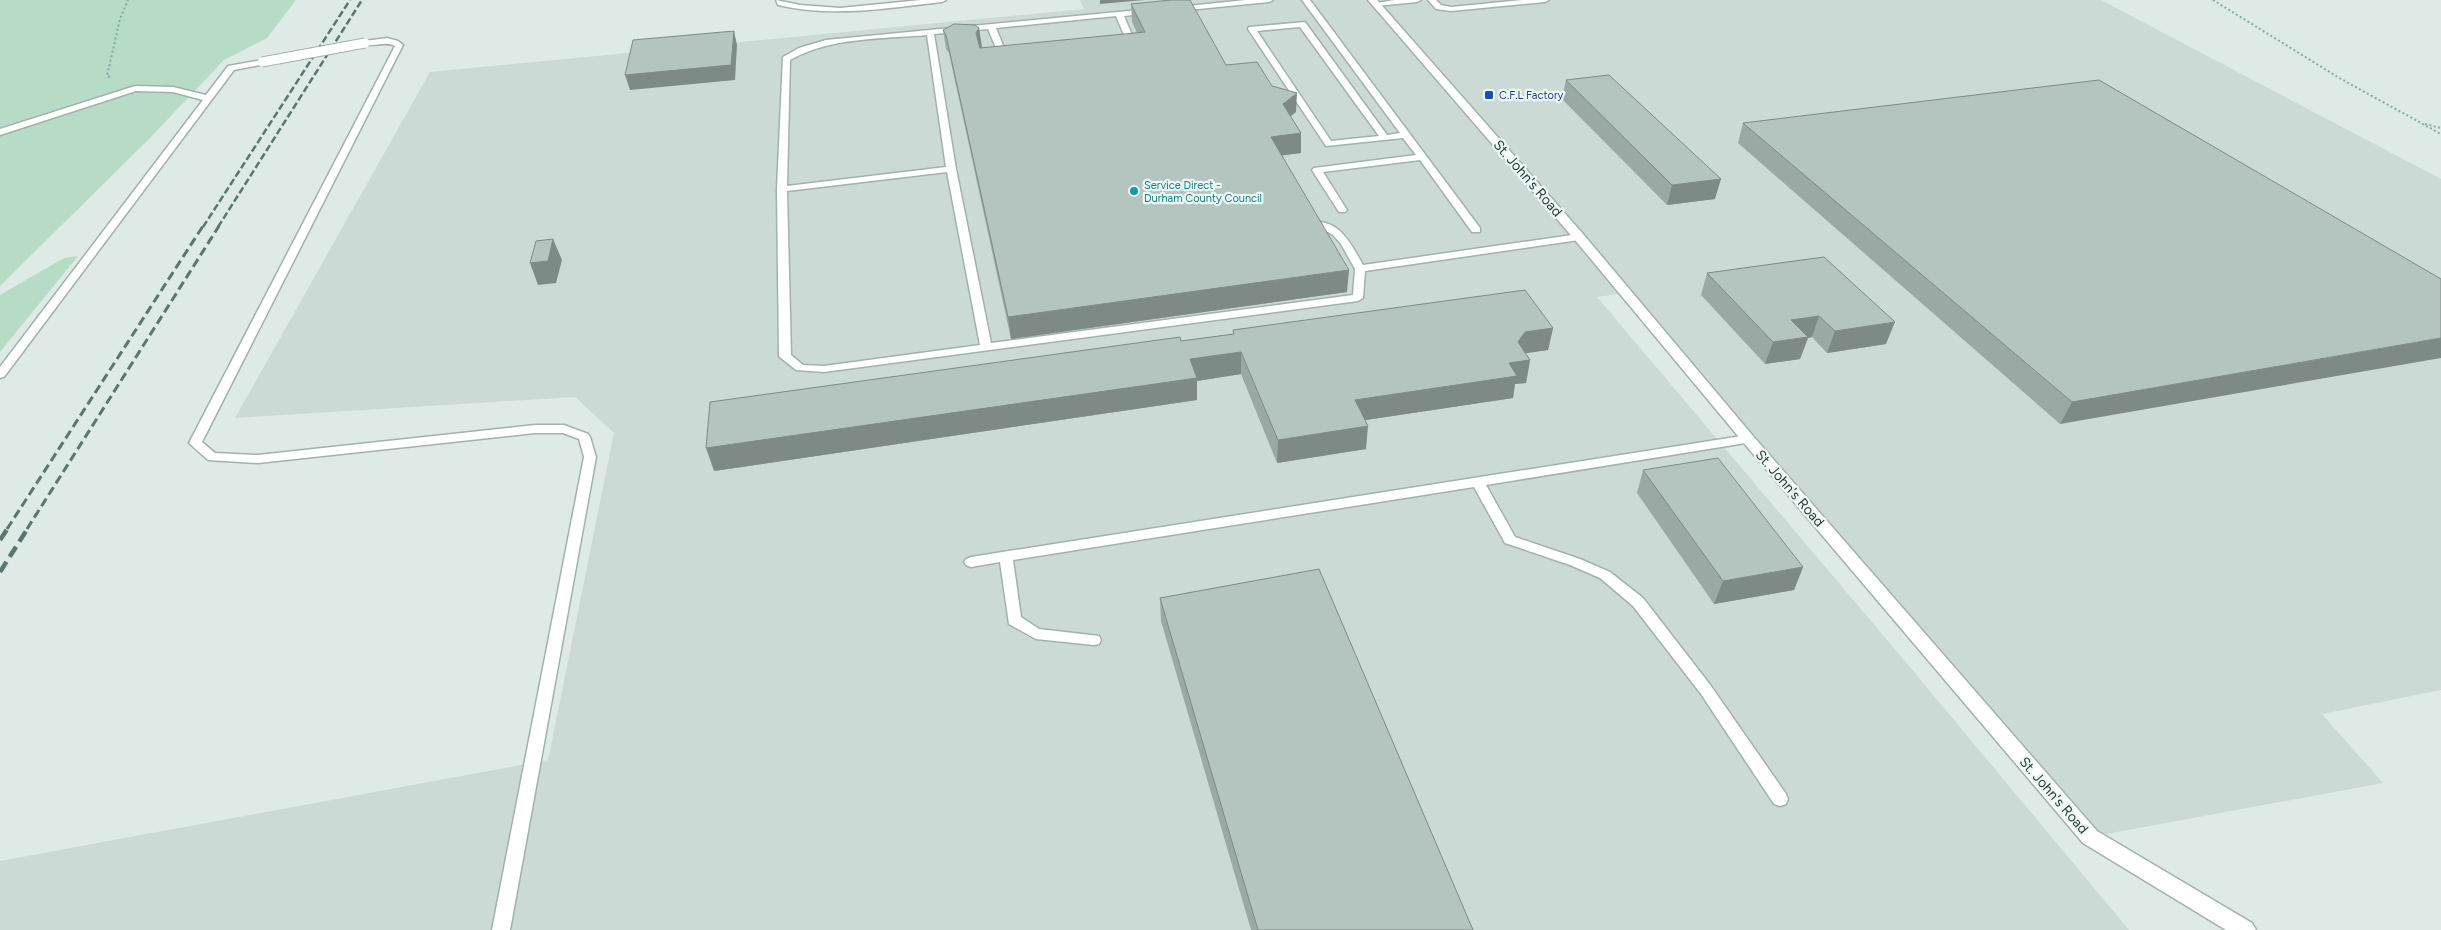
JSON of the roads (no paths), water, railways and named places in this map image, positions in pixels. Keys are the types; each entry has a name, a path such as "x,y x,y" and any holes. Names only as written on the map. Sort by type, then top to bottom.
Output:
{"street":[{"name":"St. John's Road","path":"1374,2 1579,236 1748,439 2090,837 2241,929"}],"lane":[{"path":"780,0 781,3 795,7 817,10 942,0"},
{"path":"1166,10 1269,0"},
{"path":"1306,0 1476,230"},
{"path":"1374,2 1417,0"},
{"path":"1432,0 1439,6 1451,9 1545,0"},
{"path":"1156,11 826,42 802,50 786,59 782,189 785,356 800,368 824,369 1358,298 1360,269 1338,231 1324,226 1309,225"},
{"path":"1119,14 1131,42"},
{"path":"1385,138 1302,24 1252,29 1329,144 1406,135"},
{"path":"992,26 1005,60"},
{"path":"930,32 951,169 986,348"},
{"path":"0,375 232,68 385,40 399,45 195,443 212,457 258,459 564,428 584,437 590,457 501,930"},
{"path":"0,132 135,89 154,87 184,90 208,99"},
{"path":"1342,210 1317,170 1422,157"},
{"path":"782,189 951,169"},
{"path":"1360,269 1579,236"},
{"path":"971,562 1748,439"},
{"path":"1478,482 1510,540 1575,562 1605,575 1638,602 1706,690 1780,799"},
{"path":"1006,557 1014,620 1036,634 1094,640"}],"railway":[{"path":"203,227 350,0"},
{"path":"218,227 362,0"},
{"path":"7,529 203,226"},
{"path":"27,529 219,226"},
{"path":"0,540 8,528"},
{"path":"0,572 28,528"}],"place":[{"name":"C.F.L Factory","path":"1489,95"},
{"name":"Service Direct - Durham County Council","path":"1134,191"}]}
